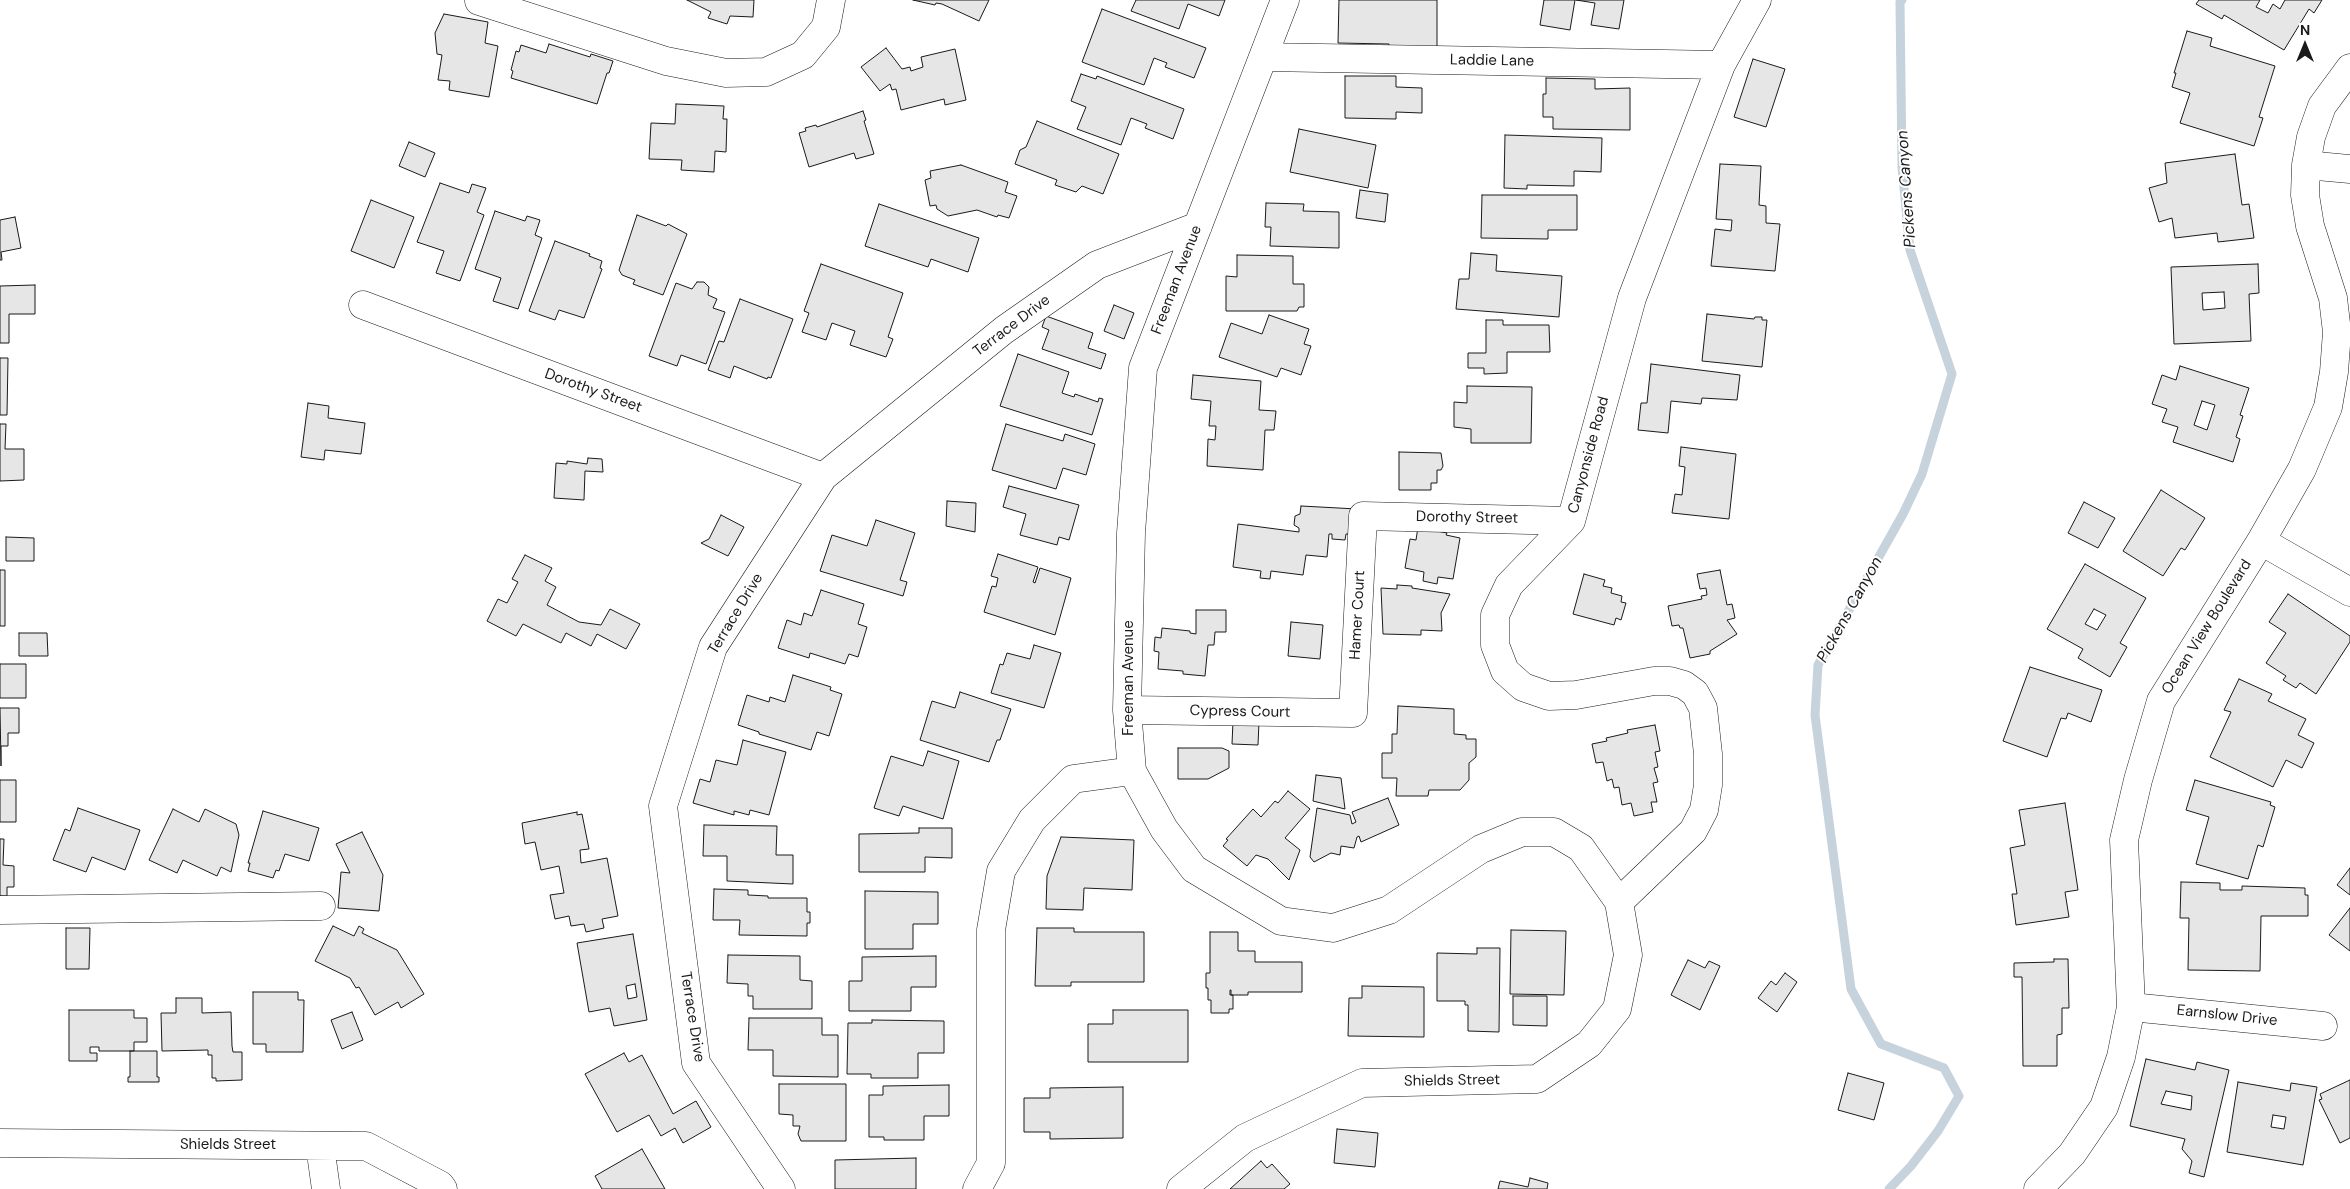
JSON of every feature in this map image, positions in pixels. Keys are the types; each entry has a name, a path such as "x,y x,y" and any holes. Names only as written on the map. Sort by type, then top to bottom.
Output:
{"street":[{"path":"480,1 666,61 726,73 766,72 803,55 826,27 830,0"},
{"name":"Freeman Avenue","path":"1285,0 1143,368 1131,533 1127,710 1132,772 1164,829 1194,869 1281,921 1333,928 1389,910 1481,849 1522,832 1554,832 1581,848 1619,902"},
{"name":"Canyonside Road","path":"1619,902 1693,831 1704,810 1708,785 1706,724 1703,708 1695,693 1684,685 1670,681 1654,681 1576,695 1549,696 1523,687 1505,672 1495,645 1495,615 1509,585 1571,521 1632,298 1721,64 1757,0"},
{"name":"Laddie Lane","path":"1264,56 1721,64"},
{"name":"Ocean View Boulevard","path":"2038,1189 2072,1154 2104,1107 2121,1057 2131,1007 2124,840 2138,780 2161,701 2262,540 2302,469 2328,407 2338,332 2333,298 2310,226 2305,195 2306,166 2311,137 2322,106 2350,68"},
{"path":"2306,166 2350,169"},
{"name":"Terrace Drive","path":"781,1189 696,1063 663,806 713,647 823,477 1004,330 1097,266 1198,226"},
{"name":"Dorothy Street","path":"363,305 823,477"},
{"name":"Dorothy Street","path":"1363,516 1571,521"},
{"name":"Hamer Court","path":"1353,713 1363,516"},
{"path":"2262,540 2350,592"},
{"name":"Cypress Court","path":"1127,710 1353,713"},
{"path":"977,1189 990,1163 990,930 1001,872 1032,820 1073,780 1132,772"},
{"name":"Shields Street","path":"1181,1189 1245,1138 1362,1083 1537,1079 1589,1044 1617,1009 1628,954 1619,902"},
{"path":"0,910 321,906"},
{"name":"Earnslow Drive","path":"2131,1007 2323,1026"},
{"name":"Shields Street","path":"0,1143 366,1146 440,1185 443,1189"},
{"path":"320,1146 326,1189"}],"building":[{"path":"687,0 754,0 753,17 730,16 727,24 708,18 711,12"},
{"path":"913,0 989,0 979,21 942,4 936,3 935,5"},
{"path":"1136,0 1225,0 1219,16 1188,4 1179,29 1131,11"},
{"path":"1339,0 1437,0 1437,49 1389,49 1389,44 1338,43"},
{"path":"1544,0 1575,0 1570,30 1540,25"},
{"path":"1576,0 1624,0 1619,29 1591,25 1595,3"},
{"path":"2199,0 2260,0 2256,7 2268,13 2273,4 2280,9 2285,0 2322,0 2314,13 2309,9 2284,50 2224,15 2222,19 2196,4"},
{"path":"1102,9 1206,48 1194,78 1165,67 1167,63 1154,58 1144,85 1082,62"},
{"path":"444,14 488,22 485,43 498,46 489,97 449,90 450,81 438,80 442,55 437,54 435,33"},
{"path":"2187,31 2212,38 2210,46 2275,66 2259,117 2263,118 2254,146 2180,123 2190,93 2172,87 2176,73 2174,73"},
{"path":"549,44 590,57 591,54 613,61 597,104 511,78 516,51 519,52 521,45 546,53"},
{"path":"886,48 902,69 910,67 911,71 923,67 921,57 955,49 966,100 945,105 944,99 901,110 896,89 892,90 890,84 880,91 861,67"},
{"path":"1753,59 1785,69 1766,127 1734,117"},
{"path":"1081,74 1096,79 1097,76 1184,109 1173,139 1145,128 1147,124 1131,118 1121,145 1077,129 1086,107 1071,101"},
{"path":"1345,76 1396,76 1396,87 1422,88 1422,113 1396,112 1396,119 1345,118"},
{"path":"1546,78 1595,79 1595,89 1630,88 1630,130 1553,129 1553,117 1543,117 1543,94 1546,94"},
{"path":"676,104 724,106 723,119 727,119 726,152 715,151 714,172 681,170 682,160 649,159 651,123 675,124"},
{"path":"863,111 866,120 864,121 874,154 856,159 854,153 809,167 799,133 806,131 805,128 816,125 817,127"},
{"path":"1037,121 1119,154 1103,194 1082,186 1076,192 1055,185 1057,180 1015,164 1020,150 1026,147"},
{"path":"1299,129 1376,145 1368,188 1290,172"},
{"path":"1505,135 1602,138 1601,172 1574,171 1574,186 1527,185 1527,189 1504,188"},
{"path":"409,142 435,153 425,177 399,166"},
{"path":"2235,154 2242,205 2249,204 2254,238 2218,242 2217,233 2175,238 2172,218 2159,222 2149,188 2167,183 2165,163"},
{"path":"1720,164 1761,166 1759,205 1766,206 1766,223 1780,224 1775,271 1711,266 1715,229 1731,231 1732,220 1716,219"},
{"path":"961,165 1008,182 1005,192 1017,196 1009,218 998,215 997,217 977,210 948,216 937,209 936,205 930,206 925,180 931,178 930,171"},
{"path":"440,183 469,193 472,184 486,188 477,212 484,215 460,281 436,273 444,251 417,242"},
{"path":"1360,190 1388,194 1385,222 1356,218"},
{"path":"1482,195 1577,195 1577,230 1548,230 1548,239 1481,238"},
{"path":"371,200 414,217 394,268 351,251"},
{"path":"1266,203 1304,204 1303,211 1339,212 1339,248 1270,246 1271,227 1265,227"},
{"path":"879,204 979,238 968,272 931,259 928,267 865,246"},
{"path":"495,211 525,221 527,216 540,220 535,235 542,238 518,309 493,301 501,278 475,269"},
{"path":"637,215 666,226 668,224 687,234 663,295 633,284 635,280 622,275 619,270"},
{"path":"15,217 21,248 1,252 2,260 0,260 0,220"},
{"path":"555,241 590,254 589,256 602,261 600,268 602,269 584,318 559,310 555,320 529,311"},
{"path":"1471,253 1497,255 1496,271 1562,276 1559,317 1456,309 1459,279 1469,279"},
{"path":"1237,255 1293,256 1293,284 1304,284 1304,307 1299,307 1297,311 1226,311 1226,276 1237,277"},
{"path":"821,264 903,293 888,337 893,339 886,357 850,345 855,331 832,323 826,340 802,332 809,313 804,311"},
{"path":"2258,264 2259,293 2249,294 2251,341 2174,344 2171,267","holes":["2224,292 2225,308 2203,310 2202,293"]},
{"path":"697,282 704,282 709,287 708,295 717,299 713,308 725,312 706,364 681,355 677,366 649,356 676,283 692,289"},
{"path":"35,285 35,314 9,314 9,343 0,343 0,286"},
{"path":"740,299 793,319 771,378 768,377 767,379 734,366 730,378 708,370 719,341 724,342"},
{"path":"1114,305 1134,313 1124,339 1104,331"},
{"path":"1707,314 1754,319 1755,317 1762,317 1762,320 1767,320 1762,367 1702,361"},
{"path":"1269,315 1309,329 1304,344 1311,346 1301,375 1281,368 1277,377 1219,357 1231,323 1262,334"},
{"path":"1046,316 1093,333 1088,348 1106,354 1101,369 1042,349 1049,330 1042,327"},
{"path":"1486,320 1503,320 1503,325 1549,325 1550,352 1507,352 1507,373 1484,374 1484,368 1468,368 1468,353 1486,353"},
{"path":"1018,354 1069,372 1062,393 1074,397 1075,394 1098,402 1099,398 1103,399 1092,435 1000,406"},
{"path":"0,358 8,358 7,415 0,415"},
{"path":"1651,364 1740,375 1737,400 1702,398 1701,404 1671,401 1668,433 1638,430 1641,403 1647,403"},
{"path":"2180,366 2249,388 2240,415 2243,416 2236,437 2240,439 2233,462 2173,442 2178,427 2162,422 2167,409 2152,404 2162,375 2176,380","holes":["2202,401 2215,405 2207,430 2194,425"]},
{"path":"1193,375 1261,381 1259,410 1276,411 1274,430 1265,430 1263,470 1207,466 1208,439 1215,440 1216,426 1209,426 1211,401 1191,399"},
{"path":"1467,386 1532,387 1531,443 1471,443 1471,429 1454,427 1454,402 1467,403"},
{"path":"308,403 329,406 328,418 365,423 361,454 325,450 324,460 301,457"},
{"path":"0,424 6,424 5,449 24,449 24,480 0,481"},
{"path":"1006,424 1063,441 1065,434 1095,444 1086,475 1063,468 1056,489 992,470"},
{"path":"1681,447 1736,454 1729,519 1672,513 1675,494 1682,495 1685,467 1679,466"},
{"path":"1399,452 1441,453 1443,466 1441,470 1437,470 1437,483 1431,483 1431,490 1399,490"},
{"path":"588,458 602,459 603,472 585,471 584,500 554,498 556,463 567,464 567,461 587,464"},
{"path":"1009,486 1079,505 1069,540 1059,537 1057,545 1020,535 1026,514 1003,507"},
{"path":"2161,490 2205,518 2185,550 2181,548 2163,576 2123,551"},
{"path":"947,501 976,503 975,532 946,526"},
{"path":"2084,502 2115,518 2098,548 2068,533"},
{"path":"1301,506 1357,509 1355,534 1346,534 1345,540 1332,539 1332,534 1329,534 1327,557 1306,555 1303,575 1271,571 1270,579 1260,578 1261,571 1233,567 1238,524 1299,532 1299,528 1294,525 1295,516 1300,514"},
{"path":"721,515 744,527 728,556 701,543 709,539"},
{"path":"876,520 915,533 900,580 907,582 903,596 820,571 832,535 867,546"},
{"path":"1418,527 1447,533 1446,535 1460,538 1453,579 1438,577 1437,584 1423,581 1424,572 1405,568 1410,539 1416,540"},
{"path":"6,537 34,538 34,561 6,561"},
{"path":"998,554 1038,567 1033,582 1035,583 1040,568 1071,578 1055,635 984,612 992,586 996,587 998,578 991,576"},
{"path":"525,555 552,568 545,581 556,587 547,605 579,622 601,625 610,609 640,624 626,649 597,634 591,646 566,633 561,643 523,624 516,636 487,621 498,599 507,603 518,582 512,579"},
{"path":"2085,564 2146,598 2120,643 2127,647 2110,677 2078,658 2083,649 2047,629","holes":["2094,609 2106,615 2097,630 2085,624"]},
{"path":"0,570 5,570 5,626 0,626"},
{"path":"1720,570 1727,605 1732,604 1735,618 1727,620 1737,634 1710,651 1710,654 1690,658 1683,628 1680,628 1679,625 1672,626 1668,606 1702,599 1701,596 1707,595 1706,588 1700,589 1697,574"},
{"path":"1584,574 1605,580 1603,586 1612,588 1611,593 1622,596 1621,602 1626,603 1621,620 1616,618 1614,625 1573,614"},
{"path":"1397,585 1412,586 1412,588 1450,594 1441,613 1442,631 1421,630 1421,635 1383,634 1381,588 1397,589"},
{"path":"821,590 864,604 858,624 867,627 858,657 849,654 845,664 810,653 809,658 778,648 787,620 801,625 804,613 812,616"},
{"path":"2288,594 2350,636 2350,642 2316,694 2300,683 2296,688 2283,680 2286,676 2266,663 2286,633 2269,622"},
{"path":"1196,610 1226,610 1226,632 1215,632 1214,645 1208,645 1205,676 1183,674 1183,671 1158,669 1159,652 1154,651 1155,637 1161,638 1162,628 1190,631 1190,633 1196,634"},
{"path":"1291,622 1323,625 1320,659 1288,656"},
{"path":"19,633 47,633 48,656 19,656"},
{"path":"1034,645 1061,653 1044,708 991,693 1000,664 1003,665 1007,653 1030,659"},
{"path":"0,664 26,664 26,698 0,698"},
{"path":"2030,667 2102,690 2091,722 2068,713 2066,719 2061,718 2047,757 2003,741"},
{"path":"793,675 831,687 830,690 842,694 829,736 817,732 811,750 759,734 759,732 738,725 747,695 769,702 770,697 785,702"},
{"path":"2239,679 2272,694 2268,701 2306,719 2298,735 2314,743 2302,768 2286,760 2273,787 2210,757 2231,712 2224,710"},
{"path":"960,692 1011,709 1000,740 997,740 989,762 920,740 932,701 955,708"},
{"path":"1398,706 1454,709 1454,734 1466,735 1466,739 1476,739 1476,757 1469,763 1469,780 1460,790 1429,790 1428,796 1396,796 1397,778 1382,778 1382,753 1392,753 1392,734 1397,734"},
{"path":"0,708 19,708 19,733 8,733 8,746 1,746 1,766"},
{"path":"1233,721 1259,722 1258,745 1232,744"},
{"path":"1655,725 1660,751 1655,752 1658,767 1654,768 1658,782 1653,783 1657,802 1651,802 1653,812 1634,816 1631,803 1622,805 1619,787 1614,788 1612,779 1607,781 1603,762 1596,763 1592,744 1607,741 1606,738 1628,733 1627,730"},
{"path":"743,740 786,752 769,815 750,810 749,815 734,811 734,815 693,803 700,779 710,782 716,760 737,765"},
{"path":"1178,748 1222,748 1229,751 1229,768 1208,779 1178,779"},
{"path":"928,751 959,761 943,819 903,806 899,816 874,808 891,756 923,766"},
{"path":"1316,775 1341,778 1345,809 1313,801"},
{"path":"0,780 16,780 16,822 0,822"},
{"path":"2195,780 2271,802 2270,805 2275,807 2263,847 2258,845 2248,879 2196,864 2209,817 2186,810"},
{"path":"1288,791 1310,809 1285,838 1300,850 1289,880 1268,859 1256,855 1247,866 1223,846 1228,840 1226,839 1253,809 1261,817 1275,801 1278,803"},
{"path":"1388,798 1399,825 1361,842 1359,836 1354,848 1341,846 1340,855 1331,853 1314,862 1310,857 1317,808 1350,815 1352,824 1356,822 1352,812"},
{"path":"2065,803 2078,890 2065,892 2069,917 2016,925 2012,894 2017,894 2010,848 2025,845 2019,810"},
{"path":"78,808 140,830 125,870 92,857 86,872 53,860 65,829 70,831"},
{"path":"173,809 199,822 205,809 236,824 239,835 231,872 221,867 217,876 183,860 177,873 149,860"},
{"path":"263,811 319,828 309,861 285,854 279,871 276,870 273,878 248,871 250,863 248,863"},
{"path":"577,812 577,815 582,814 589,849 580,850 581,863 607,858 618,916 602,919 604,928 586,932 584,924 571,926 569,916 555,919 550,895 564,893 559,866 541,870 535,842 525,844 522,823"},
{"path":"704,825 777,826 776,855 793,855 793,884 727,881 727,856 703,856"},
{"path":"919,828 952,828 952,858 925,857 925,872 859,872 859,834 919,833"},
{"path":"362,832 383,875 379,911 338,908 341,872 350,873 336,844"},
{"path":"1061,837 1134,840 1132,890 1084,888 1083,910 1046,909 1047,876"},
{"path":"0,839 4,839 3,865 14,866 14,887 7,887 7,896 0,896"},
{"path":"2350,868 2350,895 2337,885"},
{"path":"2181,882 2220,883 2220,890 2242,890 2242,886 2305,888 2305,895 2308,895 2308,916 2261,916 2260,971 2188,970 2189,918 2180,918"},
{"path":"714,889 748,890 748,895 768,896 768,898 807,898 807,912 810,912 810,923 807,923 807,936 739,935 740,920 713,920"},
{"path":"865,891 938,892 938,924 913,924 913,949 865,949"},
{"path":"2350,908 2350,951 2329,935"},
{"path":"333,926 354,936 359,926 364,929 362,933 397,950 424,994 401,1008 398,1002 375,1015 359,987 356,988 350,978 315,961"},
{"path":"66,928 90,928 89,969 66,969"},
{"path":"1037,928 1074,928 1074,932 1144,932 1144,982 1071,982 1071,986 1035,986"},
{"path":"1511,930 1566,931 1564,995 1510,994"},
{"path":"1210,932 1238,932 1238,951 1255,951 1255,962 1302,962 1302,992 1248,992 1248,995 1233,995 1233,1009 1229,1009 1229,1013 1211,1013 1211,1000 1208,1000 1208,988 1206,988 1206,973 1210,973"},
{"path":"633,934 647,1020 614,1026 610,1008 589,1012 577,943","holes":["635,984 637,997 628,999 626,986"]},
{"path":"1477,948 1500,948 1499,1032 1468,1031 1468,1005 1465,1005 1465,1001 1437,1001 1437,953 1477,954"},
{"path":"728,955 800,956 800,980 812,981 812,1009 753,1009 753,996 748,996 748,984 727,983"},
{"path":"936,956 936,987 911,987 911,1011 849,1011 849,981 862,981 862,957"},
{"path":"2054,959 2068,959 2069,1008 2062,1008 2062,1034 2057,1035 2057,1066 2023,1066 2022,977 2014,977 2014,963 2054,962"},
{"path":"1688,960 1705,968 1709,961 1720,966 1700,1010 1671,995"},
{"path":"1785,973 1797,982 1777,1012 1758,998 1771,981 1776,985"},
{"path":"1362,986 1424,987 1424,1037 1348,1036 1349,998 1362,998"},
{"path":"253,992 298,992 298,1000 304,1000 303,1052 266,1052 266,1044 253,1044"},
{"path":"1513,996 1547,996 1547,1026 1513,1025"},
{"path":"176,998 202,998 202,1013 231,1012 233,1052 242,1052 242,1080 216,1081 216,1078 212,1078 212,1055 208,1055 208,1050 162,1051 161,1013 176,1013"},
{"path":"69,1010 134,1010 134,1018 147,1018 147,1042 134,1042 134,1051 99,1051 99,1047 90,1047 90,1053 97,1053 97,1061 69,1061"},
{"path":"1113,1010 1188,1010 1188,1062 1088,1062 1088,1024 1113,1024"},
{"path":"352,1012 363,1040 342,1049 331,1020"},
{"path":"749,1018 822,1018 822,1035 838,1035 838,1077 773,1076 773,1050 748,1050"},
{"path":"872,1020 944,1021 944,1053 918,1053 918,1078 871,1078 871,1074 847,1074 848,1023 872,1023"},
{"path":"130,1051 157,1051 157,1077 159,1077 159,1082 128,1082 128,1077 130,1077"},
{"path":"624,1053 629,1062 642,1055 673,1114 696,1101 711,1127 683,1143 675,1128 661,1136 649,1115 617,1132 585,1074"},
{"path":"2146,1059 2195,1070 2197,1062 2229,1070 2204,1177 2189,1173 2192,1161 2182,1149 2185,1139 2130,1126","holes":["2166,1091 2192,1096 2191,1110 2161,1104"]},
{"path":"1848,1073 1884,1083 1874,1120 1838,1110"},
{"path":"2350,1080 2350,1138 2340,1143 2319,1100 2322,1099 2320,1094"},
{"path":"2238,1082 2290,1091 2291,1083 2317,1087 2303,1165 2227,1152","holes":["2273,1115 2286,1117 2284,1129 2271,1127"]},
{"path":"779,1084 846,1084 846,1141 801,1141 798,1134 800,1126 793,1126 793,1115 779,1114"},
{"path":"949,1085 949,1116 924,1116 924,1140 884,1140 884,1137 869,1137 869,1095 883,1095 883,1086"},
{"path":"1123,1087 1123,1138 1050,1139 1050,1132 1024,1132 1024,1098 1050,1098 1050,1088"},
{"path":"1337,1129 1378,1133 1375,1167 1334,1163"},
{"path":"642,1149 665,1189 602,1189 595,1176"},
{"path":"916,1158 916,1189 835,1189 835,1160"},
{"path":"1261,1161 1267,1168 1272,1164 1290,1184 1284,1189 1230,1189"},
{"path":"1530,1178 1548,1183 1547,1189 1498,1189 1500,1181 1528,1187"}],"waterway":[{"name":"Pickens Canyon","path":"1889,1189 1911,1166 1938,1131 1959,1096 1944,1068 1881,1044 1851,989 1815,715 1818,665 1903,514 1922,474 1952,374 1910,250 1902,167 1900,2 1902,0"}]}
